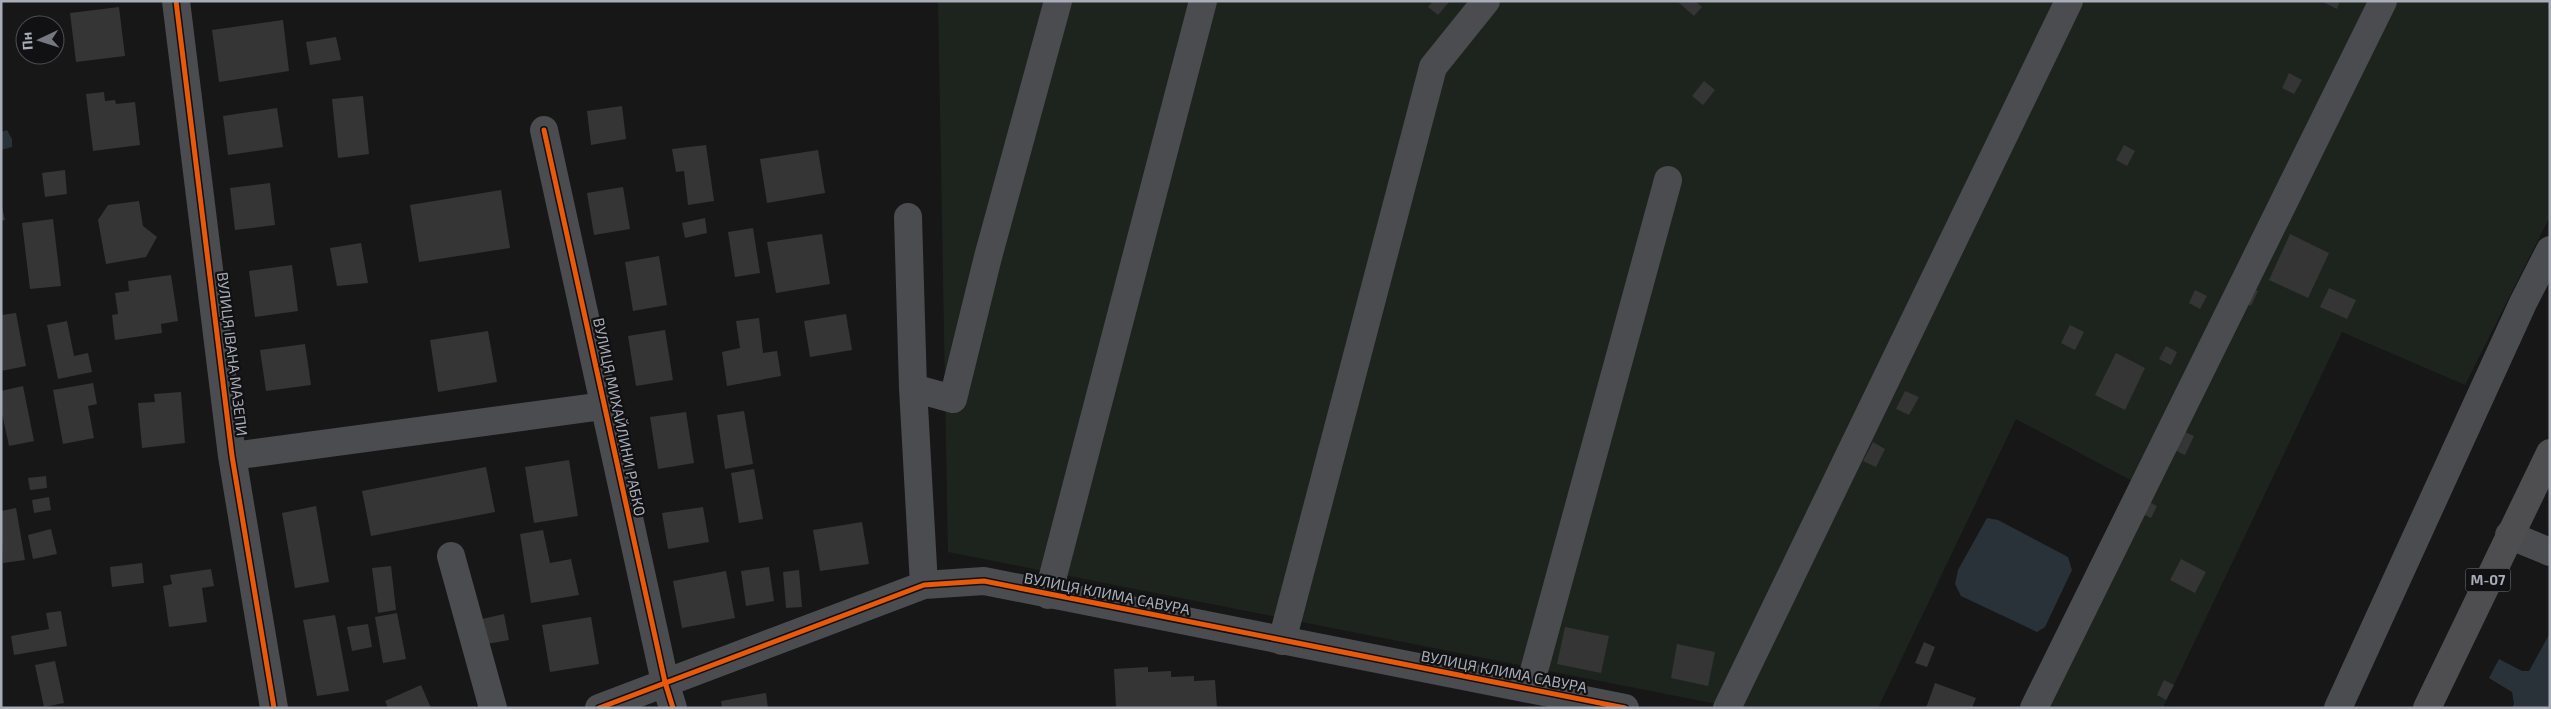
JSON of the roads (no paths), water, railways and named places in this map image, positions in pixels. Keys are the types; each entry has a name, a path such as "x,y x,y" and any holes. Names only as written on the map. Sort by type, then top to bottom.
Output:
{"highway":[{"name":"М-07","path":"2427,708 2509,535 2541,487 2550,452"}],"street":[{"name":"ВУЛИЦЯ ІВАНА МАЗЕПИ","path":"176,1 232,456 274,708"},
{"path":"913,388 954,399 988,257 1058,1"},
{"path":"1048,595 1203,1"},
{"path":"1282,641 1433,67 1486,1"},
{"path":"1727,708 2069,1"},
{"path":"2034,708 2383,1"},
{"name":"ВУЛИЦЯ МИХАЙЛИНИ РАБКО","path":"544,130 603,406 665,682 673,708"},
{"path":"1529,689 1668,180"},
{"path":"908,217 913,388 924,585"},
{"path":"2338,708 2523,303 2550,250"},
{"path":"232,456 603,406"},
{"path":"2509,535 2550,552"},
{"path":"451,556 493,708"},
{"name":"ВУЛИЦЯ КЛИМА САВУРА","path":"599,708 924,585 984,581 1625,708"}]}
